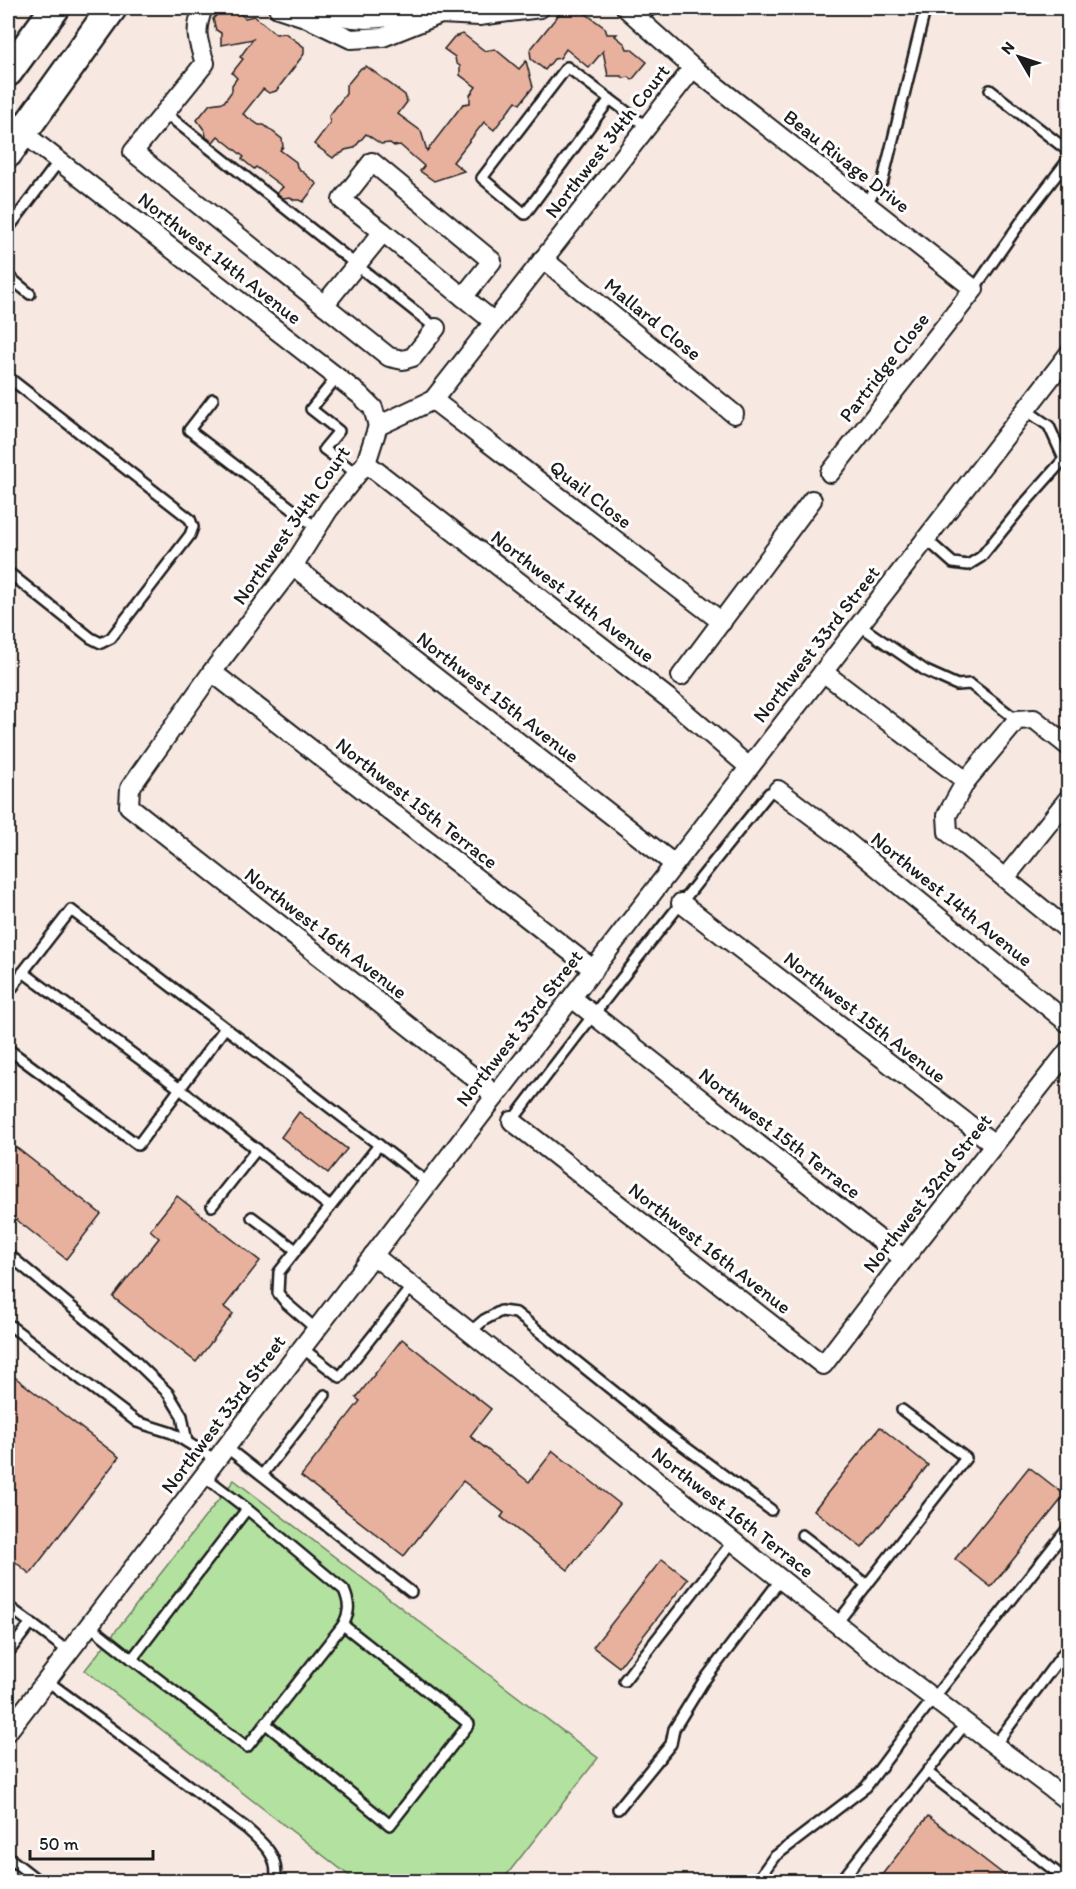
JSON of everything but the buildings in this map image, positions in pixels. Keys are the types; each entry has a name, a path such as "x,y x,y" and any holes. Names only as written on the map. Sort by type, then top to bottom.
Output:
{"main road":[{"path":"8,72 55,8"},
{"path":"15,143 112,8"}],"street":[{"path":"203,8 196,25 205,63 133,152 389,357 403,360 413,357 436,328"},
{"path":"278,8 305,17 351,39 382,37 441,14 479,16 540,8"},
{"path":"319,8 364,20 402,15 422,8"},
{"name":"Beau Rivage Drive","path":"632,13 693,68 974,289"},
{"name":"Northwest 34th Court","path":"129,806 129,788 212,672 293,566 329,509 362,469 378,426 433,400 693,68"},
{"name":"Northwest 14th Avenue","path":"15,143 59,161 337,377 373,408 378,426"},
{"path":"463,297 492,261 372,162 342,200 494,322"},
{"path":"324,305 383,232"},
{"name":"Mallard Close","path":"543,259 734,414"},
{"name":"Partridge Close","path":"830,473 974,289"},
{"name":"Northwest 33rd Street","path":"8,1731 1068,355"},
{"name":"Quail Close","path":"433,400 722,622"},
{"name":"Northwest 14th Avenue","path":"362,469 673,702 749,767"},
{"path":"681,676 812,500"},
{"name":"Northwest 15th Avenue","path":"293,566 674,864"},
{"name":"Northwest 15th Terrace","path":"212,672 594,970"},
{"path":"823,672 966,781"},
{"path":"1068,746 1034,719 1017,720 966,781 947,815 948,832 1068,930"},
{"name":"Northwest 14th Avenue","path":"778,789 843,839 1068,1023"},
{"path":"1005,878 1068,800"},
{"name":"Northwest 16th Avenue","path":"129,806 486,1087 494,1098"},
{"name":"Northwest 15th Avenue","path":"681,903 994,1144"},
{"name":"Northwest 15th Terrace","path":"572,998 904,1259"},
{"name":"Northwest 32nd Street","path":"823,1365 1068,1051"},
{"name":"Northwest 16th Avenue","path":"512,1121 823,1365"},
{"name":"Northwest 16th Terrace","path":"373,1255 837,1623 1068,1801"}],"lane":[{"path":"632,13 654,8"},
{"path":"866,203 883,180 924,10"},
{"path":"610,99 525,214 482,178 567,67 610,99 647,127"},
{"path":"990,90 1068,151"},
{"path":"165,113 436,328"},
{"path":"974,289 1068,160"},
{"path":"8,229 59,161"},
{"path":"8,276 30,294"},
{"path":"8,377 190,519 193,527 190,535 111,638 101,643 91,638 8,572"},
{"path":"337,377 311,409 339,431 324,449 362,469"},
{"path":"213,399 189,430 317,528"},
{"path":"926,539 953,563 968,565 981,557 1025,503 1066,461 1049,426 1026,410"},
{"path":"859,625 926,671 957,685 970,684 1017,720"},
{"path":"512,1121 592,1014 770,793 778,789"},
{"path":"8,993 71,910 428,1183"},
{"path":"23,972 180,1089 330,1207"},
{"path":"8,1049 138,1145 225,1028"},
{"path":"316,1329 278,1293 279,1272 380,1145"},
{"path":"212,1206 257,1149"},
{"path":"252,1217 296,1250"},
{"path":"8,1254 128,1354 168,1393 182,1416 187,1442"},
{"path":"302,1348 340,1377 412,1286"},
{"path":"470,1332 484,1320 501,1311 516,1313 662,1430 771,1510"},
{"path":"8,1324 137,1422 172,1433 187,1442 221,1454 262,1475 411,1592"},
{"path":"262,1475 326,1395"},
{"path":"837,1623 966,1458 902,1410"},
{"path":"89,1625 247,1747 343,1625 348,1616 350,1603 344,1590 204,1476"},
{"path":"132,1659 247,1509"},
{"path":"756,1881 774,1857 866,1787 1068,1528"},
{"path":"802,1535 867,1585"},
{"path":"624,1681 733,1541"},
{"path":"618,1809 671,1743 674,1729 703,1682 781,1579"},
{"path":"8,1606 69,1652"},
{"path":"8,1653 31,1623"},
{"path":"266,1724 390,1825 469,1724 343,1625"},
{"path":"995,1745 1068,1647"},
{"path":"46,1680 246,1828 270,1849 276,1874 275,1881"},
{"path":"840,1881 966,1723"},
{"path":"927,1772 1068,1881"},
{"path":"8,1857 40,1881"}],"green space":[{"path":"234,1480 598,1758 502,1881 356,1881 85,1670"}]}
